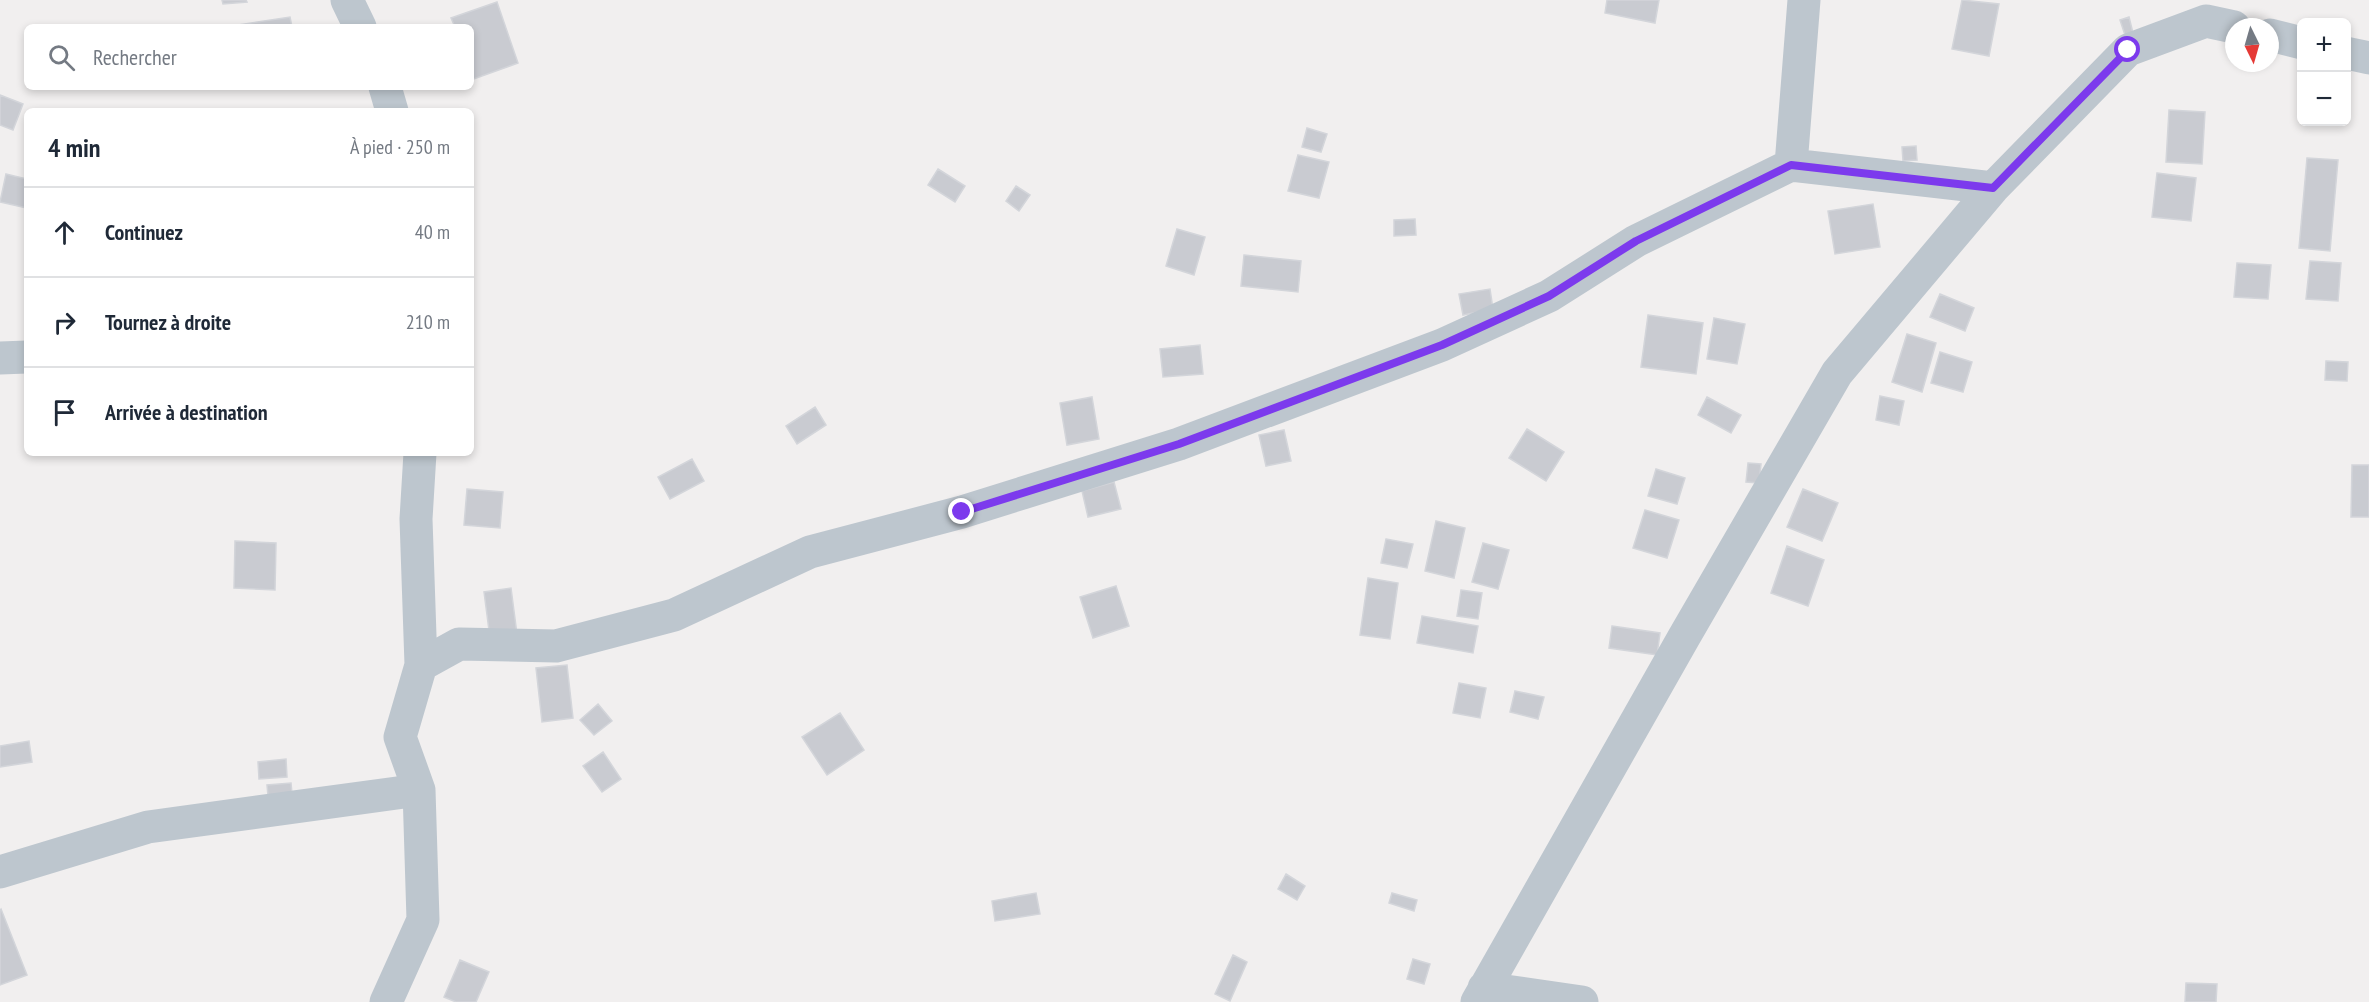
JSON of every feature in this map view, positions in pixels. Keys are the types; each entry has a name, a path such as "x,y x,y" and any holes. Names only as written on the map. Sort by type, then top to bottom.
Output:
{"street":[{"path":"347,0 359,24"},
{"path":"1791,165 1804,0"},
{"path":"1582,1002 1480,995 1684,636 1838,373 1993,188 2128,50 2206,21 2225,25"},
{"path":"2279,37 2297,42"},
{"path":"2351,54 2369,58"},
{"path":"386,90 391,108"},
{"path":"421,665 459,644 556,646 674,615 810,552 962,512 1179,444 1442,345 1538,301 1636,241 1791,165 1993,188"},
{"path":"0,358 24,357"},
{"path":"386,1002 423,920 419,790 400,736 421,665 416,519 420,456"},
{"path":"0,872 148,827 419,790"}],"building":[{"path":"222,0 246,0 247,2 223,4"},
{"path":"1607,0 1659,0 1655,23 1605,13"},
{"path":"1962,0 1999,4 1989,56 1952,49"},
{"path":"497,2 518,63 474,79 474,24 454,24 451,18"},
{"path":"290,17 291,24 244,24"},
{"path":"2129,17 2133,33 2125,35 2120,20"},
{"path":"0,95 23,104 13,130 0,125"},
{"path":"2169,110 2205,112 2202,164 2166,162"},
{"path":"1307,128 1327,134 1321,152 1302,147"},
{"path":"1916,146 1917,160 1903,161 1902,147"},
{"path":"1298,155 1329,162 1319,198 1288,191"},
{"path":"2307,158 2338,160 2330,251 2299,248"},
{"path":"938,169 965,186 955,202 928,185"},
{"path":"2157,173 2196,178 2191,221 2152,217"},
{"path":"6,174 24,178 24,207 0,202"},
{"path":"1016,186 1030,195 1019,211 1006,201"},
{"path":"1873,204 1880,247 1835,254 1828,211"},
{"path":"1415,219 1416,235 1394,236 1394,220"},
{"path":"1177,229 1205,237 1194,275 1166,266"},
{"path":"1244,255 1301,261 1298,292 1241,286"},
{"path":"2310,261 2341,263 2338,301 2306,299"},
{"path":"2237,263 2271,265 2268,299 2234,297"},
{"path":"1490,289 1493,309 1463,315 1459,294"},
{"path":"1940,294 1974,308 1965,331 1930,317"},
{"path":"1648,315 1703,323 1696,374 1641,367"},
{"path":"1714,318 1745,324 1737,364 1707,359"},
{"path":"1907,334 1936,343 1922,392 1892,382"},
{"path":"1200,345 1203,374 1163,377 1160,349"},
{"path":"1940,352 1972,362 1963,392 1931,383"},
{"path":"2326,361 2348,362 2347,381 2325,380"},
{"path":"1880,396 1904,401 1899,425 1876,420"},
{"path":"1092,397 1099,439 1067,445 1060,403"},
{"path":"1707,397 1741,415 1731,433 1698,415"},
{"path":"815,407 826,425 797,444 786,426"},
{"path":"1527,429 1564,452 1546,481 1509,458"},
{"path":"1284,430 1291,461 1266,466 1259,435"},
{"path":"692,459 704,481 670,499 658,477"},
{"path":"1748,463 1761,464 1759,483 1746,482"},
{"path":"2352,465 2369,465 2369,517 2351,517"},
{"path":"1656,469 1685,478 1677,504 1648,496"},
{"path":"1114,482 1121,509 1088,517 1082,491"},
{"path":"467,489 503,492 500,528 464,525"},
{"path":"1803,489 1838,503 1822,541 1787,527"},
{"path":"1645,510 1679,520 1667,558 1633,548"},
{"path":"1436,521 1465,528 1454,578 1425,571"},
{"path":"1386,539 1413,544 1407,568 1381,563"},
{"path":"235,541 276,543 275,590 234,588"},
{"path":"1483,543 1509,550 1498,589 1472,582"},
{"path":"1787,546 1824,560 1808,606 1771,593"},
{"path":"1368,578 1398,583 1390,639 1360,635"},
{"path":"1116,586 1129,626 1093,638 1080,597"},
{"path":"511,588 517,634 490,638 484,592"},
{"path":"1461,590 1482,593 1478,619 1457,616"},
{"path":"1422,616 1478,626 1473,653 1417,643"},
{"path":"1612,626 1660,633 1657,655 1609,648"},
{"path":"567,665 573,718 542,722 536,668"},
{"path":"1459,683 1486,688 1480,718 1453,713"},
{"path":"1515,691 1544,697 1538,719 1510,712"},
{"path":"598,704 612,721 594,735 580,720"},
{"path":"840,713 864,750 827,775 802,737"},
{"path":"29,741 32,762 0,767 0,746"},
{"path":"603,752 621,779 602,792 583,766"},
{"path":"286,759 287,777 259,779 258,762"},
{"path":"291,783 293,804 269,807 267,785"},
{"path":"1286,874 1305,886 1297,900 1278,889"},
{"path":"1036,893 1040,914 995,921 992,901"},
{"path":"1392,893 1417,900 1414,911 1389,903"},
{"path":"0,910 27,975 0,985"},
{"path":"1233,955 1247,962 1230,1001 1215,994"},
{"path":"1413,959 1430,964 1424,984 1407,979"},
{"path":"460,960 489,972 476,1002 456,1002 444,997"},
{"path":"2186,983 2217,984 2216,1002 2185,1002"}],"route":[{"path":"962,512 1179,444 1442,345 1549,296 1636,241 1791,165 1993,188 2128,50"}]}
